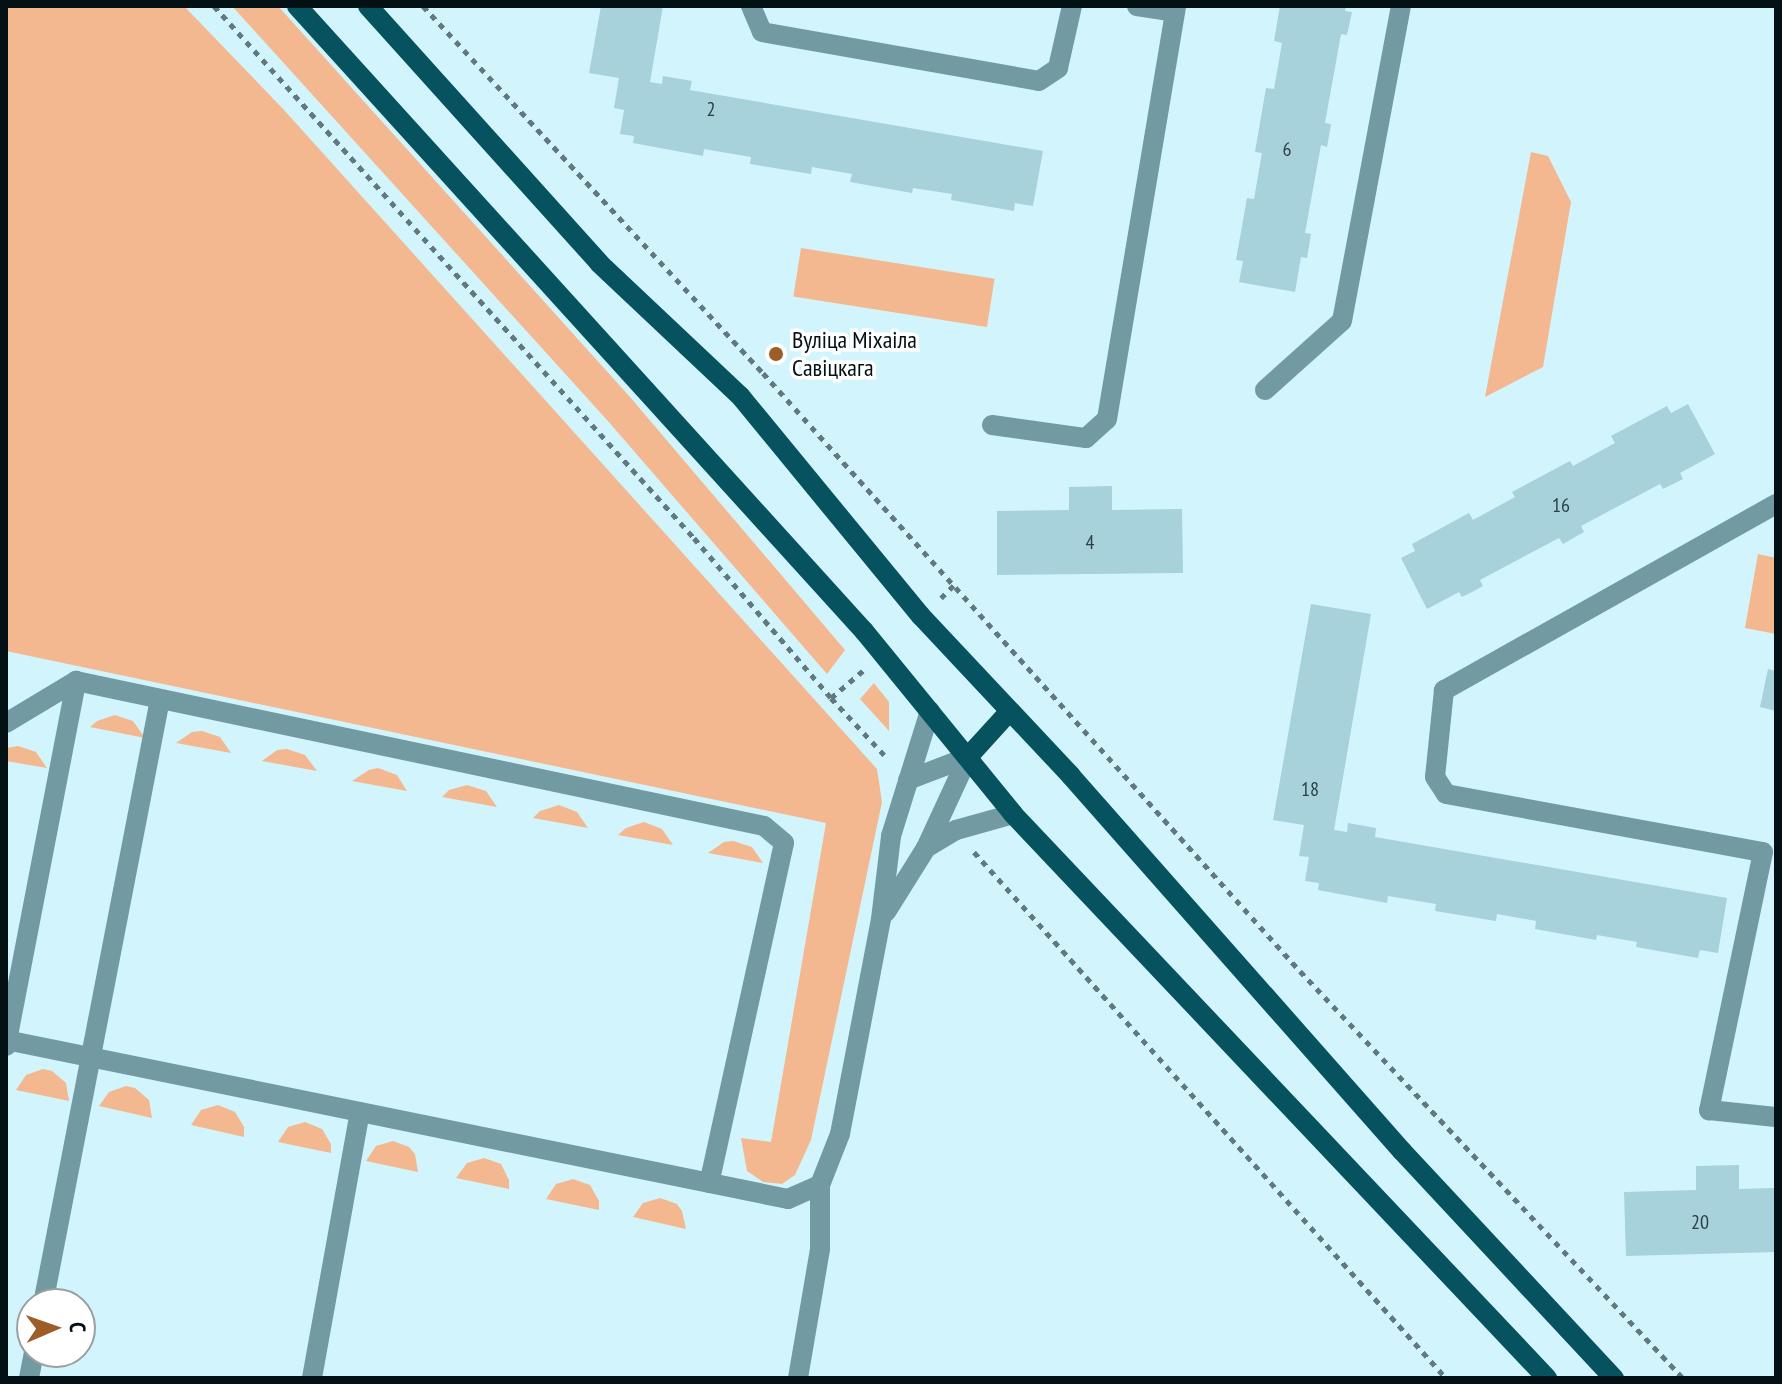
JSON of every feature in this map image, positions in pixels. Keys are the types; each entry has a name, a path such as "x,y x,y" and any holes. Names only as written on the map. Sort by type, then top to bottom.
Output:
{"main road":[{"path":"297,6 864,631 1013,814 1547,1378"},
{"path":"368,6 599,263 741,397 921,616 1071,776 1402,1151 1614,1378"},
{"path":"968,757 1009,712"}],"lane":[{"path":"751,6 762,32 1039,81 1058,68 1072,6"},
{"path":"992,425 1086,438 1107,419 1176,9 1137,6"},
{"path":"1265,390 1342,321 1401,6"},
{"path":"1776,504 1444,690 1435,777 1446,794 1763,852 1709,1110 1776,1117"},
{"path":"76,681 6,1042 788,1199 820,1185"},
{"path":"6,723 76,681 249,720 339,735 764,826 784,843 709,1183"},
{"path":"46,1288 160,699"},
{"path":"798,1378 820,1249 820,1185 840,1134 881,919 891,836 930,711"},
{"path":"908,780 968,757"},
{"path":"881,919 926,848 968,757"},
{"path":"926,848 956,830 1013,814"},
{"path":"312,1378 360,1112"}],"path":[{"path":"214,6 694,538 831,698 908,780"},
{"path":"423,6 954,585 1300,971 1683,1378"},
{"path":"941,598 954,585"},
{"path":"831,698 869,666"},
{"path":"956,830 1446,1378"}],"shaded area":[{"path":"6,6 184,6 285,111 877,769 882,802 811,1140 795,1175 782,1184 763,1182 747,1171 741,1138 771,1142 826,823 6,651"},
{"path":"232,6 278,6 630,397 845,650 827,674 607,420"},
{"path":"1531,152 1548,156 1571,202 1543,367 1485,397"},
{"path":"801,248 995,279 987,327 793,296"},
{"path":"1758,554 1776,558 1776,634 1745,628"},
{"path":"874,683 889,702 889,731 860,699"},
{"path":"115,715 133,721 145,738 90,727"},
{"path":"202,731 220,737 231,753 176,743 192,732"},
{"path":"18,746 36,752 47,768 6,761 6,748"},
{"path":"287,749 305,755 317,771 262,761 277,750"},
{"path":"378,768 397,775 407,791 352,781"},
{"path":"467,785 486,791 497,807 442,797 449,790"},
{"path":"559,805 577,812 588,828 533,818 540,811"},
{"path":"644,822 662,829 673,845 618,835 626,828"},
{"path":"733,841 752,847 763,863 708,853 724,842"},
{"path":"43,1069 52,1071 66,1083 69,1101 16,1090 26,1075"},
{"path":"126,1086 135,1088 149,1100 152,1118 99,1106 109,1092"},
{"path":"218,1105 235,1112 244,1127 244,1137 191,1125 201,1110"},
{"path":"305,1122 322,1129 331,1144 331,1153 278,1142 288,1127"},
{"path":"393,1141 409,1147 415,1154 418,1172 366,1161 376,1146"},
{"path":"484,1158 501,1164 509,1180 509,1189 456,1178 467,1163"},
{"path":"573,1179 590,1185 599,1201 599,1210 546,1199 556,1184"},
{"path":"660,1198 677,1204 686,1229 633,1217 643,1203"}],"building":[{"path":"601,6 663,6 650,82 662,84 663,76 692,81 690,90 1043,151 1033,206 1015,203 1014,211 951,200 952,194 913,188 912,193 850,182 852,174 812,167 811,174 750,164 751,157 704,149 703,156 633,143 634,136 620,134 624,110 614,108 619,78 589,73"},
{"path":"1280,6 1346,6 1345,11 1352,12 1347,35 1341,34 1325,123 1331,124 1327,147 1321,145 1305,233 1311,234 1307,258 1301,257 1295,292 1239,282 1243,261 1236,260 1247,198 1254,199 1262,153 1255,152 1266,88 1274,89 1282,43 1274,41"},
{"path":"1688,404 1715,454 1680,473 1683,479 1663,489 1660,484 1581,526 1584,532 1563,544 1559,538 1480,580 1483,586 1472,592 1462,597 1459,592 1427,609 1401,558 1415,551 1412,544 1469,513 1473,520 1515,497 1512,492 1570,461 1573,466 1615,443 1611,436 1667,406 1671,413"},
{"path":"1112,486 1112,510 1182,509 1183,573 997,575 997,511 1069,510 1069,487"},
{"path":"1311,604 1371,614 1334,830 1347,832 1348,823 1376,828 1375,837 1727,898 1718,953 1700,950 1698,958 1636,947 1637,942 1597,935 1596,940 1535,929 1536,921 1497,914 1496,921 1435,911 1436,904 1388,896 1387,903 1318,890 1319,883 1305,881 1309,857 1299,856 1304,825 1273,820"},
{"path":"1768,669 1776,671 1776,711 1760,707"},
{"path":"1739,1165 1739,1189 1776,1188 1776,1252 1626,1256 1624,1192 1696,1190 1696,1166"}],"place":[{"name":"Вуліца Міхаіла Савіцкага","path":"776,354"}]}
